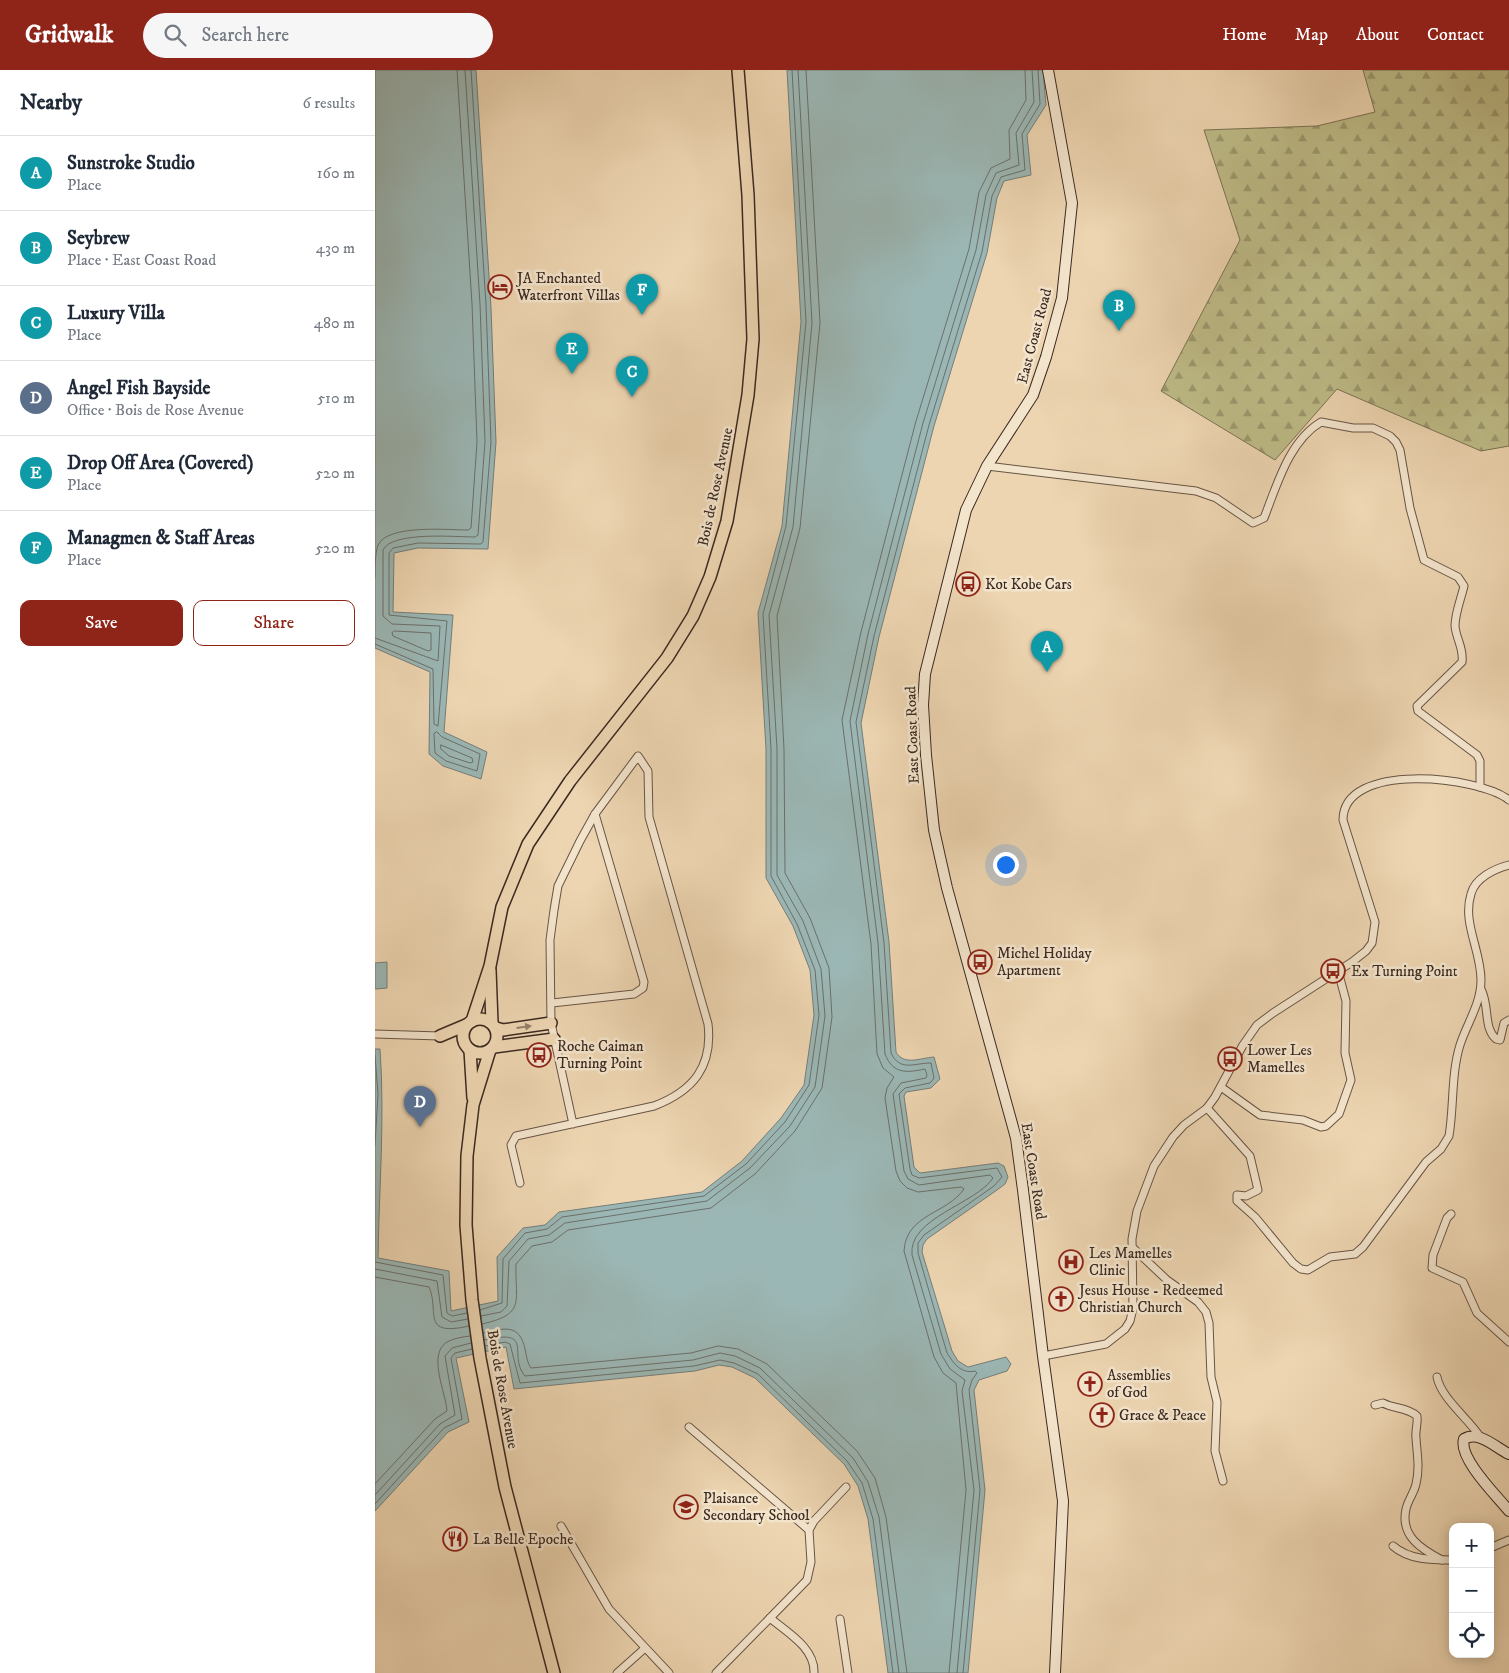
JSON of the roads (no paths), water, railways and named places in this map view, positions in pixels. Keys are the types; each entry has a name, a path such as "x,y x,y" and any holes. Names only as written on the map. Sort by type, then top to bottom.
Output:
{"main road":[{"name":"Bois de Rose Avenue","path":"469,1023 490,966 502,907 528,844 570,780 667,658 693,616 710,577 727,521 747,404 753,339 749,195 738,70"},
{"name":"East Coast Road","path":"1048,70 1072,203 1061,298 1046,357 1033,396 987,466 966,510 925,674 923,706 934,830 947,888 1016,1138 1063,1501 1055,1673"},
{"name":"Bois de Rose Avenue","path":"490,966 494,1026"},
{"path":"440,1036 482,1019 503,1030 551,1023"},
{"path":"468,1048 463,1033 469,1023"},
{"path":"492,1049 498,1038 494,1026"},
{"path":"440,1036 480,1053 492,1049 554,1039"},
{"name":"Bois de Rose Avenue","path":"468,1048 473,1105 467,1156 466,1225 472,1300 505,1487 554,1673"},
{"name":"Bois de Rose Avenue","path":"473,1105 492,1049"},
{"path":"1509,1454 1481,1438 1472,1436 1464,1439 1463,1452 1509,1511"}],"street":[{"path":"987,466 1195,490 1217,498 1253,523 1264,518 1280,476 1309,429 1321,422 1353,428 1373,428 1390,436 1400,450 1410,508 1424,560 1458,577 1464,586 1455,620 1455,628 1463,652 1462,662 1417,706 1418,711 1477,755 1480,761 1480,787"},
{"path":"521,1183 512,1150 513,1140 521,1135 573,1124 654,1106 675,1098 689,1087 698,1075 707,1057 708,1024 649,817 647,771 638,756 595,814 558,886 550,940 551,1023 573,1124"},
{"path":"1043,1356 1106,1344 1125,1329 1130,1321 1133,1308 1132,1247 1137,1211 1154,1166 1184,1125 1207,1108 1221,1088 1243,1045 1257,1026 1366,952 1372,943 1375,922 1343,820 1343,810 1347,802 1361,791 1393,779 1430,780 1480,787 1498,792 1509,800"},
{"path":"551,1003 634,994 643,988 644,982 595,814"},
{"path":"1207,1108 1250,1156 1258,1190 1246,1196 1237,1195 1237,1201 1255,1217 1293,1263 1301,1269 1308,1270 1330,1257 1355,1254 1363,1247 1426,1162 1441,1149 1449,1136 1460,1046 1480,998 1481,988 1477,949 1469,926 1468,909 1471,891 1484,876 1509,865"},
{"path":"1221,1088 1260,1115 1303,1120 1321,1127 1326,1126 1339,1114 1351,1080 1345,1053 1346,1001 1337,971"},
{"path":"1481,988 1486,1000 1489,1028 1496,1039 1500,1040 1504,1023 1509,1020"},
{"path":"375,1034 440,1036"},
{"path":"1451,1214 1447,1218 1433,1255 1432,1268 1463,1282 1477,1313 1509,1342"},
{"path":"1132,1247 1167,1280 1198,1302 1206,1312 1209,1323 1211,1377 1217,1402 1215,1451 1223,1480"},
{"path":"1437,1377 1438,1384 1447,1397 1473,1425 1481,1438"},
{"path":"1375,1405 1383,1403 1390,1407 1407,1409 1417,1416 1416,1439 1419,1461 1417,1478 1406,1510 1405,1526 1412,1540 1442,1560"},
{"path":"689,1427 809,1530"},
{"path":"716,1673 807,1580 811,1562 809,1530 814,1521 846,1487"},
{"path":"561,1526 609,1609 644,1649 669,1673"},
{"path":"1494,1546 1509,1540"},
{"path":"1393,1546 1413,1557 1449,1560"},
{"path":"770,1618 807,1650 814,1663 813,1673"},
{"path":"840,1620 848,1673"},
{"path":"617,1673 644,1649"}],"water":[{"path":"375,70 476,70 491,308 496,442 488,549 418,548 394,553 393,612 453,615 444,732 487,752 481,779 443,766 429,754 430,672 375,648"},
{"path":"787,70 1043,70 1046,105 1027,135 1031,175 1004,181 997,198 987,253 934,426 879,637 861,723 889,942 896,1052 903,1059 908,1060 934,1057 940,1079 931,1088 906,1092 904,1096 914,1167 920,1173 998,1163 1004,1166 1008,1177 1005,1184 927,1239 923,1245 922,1252 952,1351 958,1361 968,1367 1006,1357 1011,1364 1007,1371 979,1380 974,1390 985,1490 968,1673 888,1673 868,1519 858,1486 844,1464 755,1378 732,1367 719,1365 695,1371 514,1389 506,1347 456,1358 469,1422 448,1432 375,1511 375,1049 380,1049 382,1101 378,1258 449,1271 451,1311 498,1301 497,1257 523,1228 545,1225 559,1212 702,1192 742,1161 781,1118 804,1085 814,1015 810,970 793,926 766,878 766,749 758,613 782,526 801,322"},
{"path":"387,962 387,988 375,989 375,963"}],"place":[{"name":"JA Enchanted Waterfront Villas","path":"500,287"},
{"name":"Managmen & Staff Areas","path":"642,315"},
{"name":"Seybrew","path":"1119,331"},
{"name":"Drop Off Area (Covered)","path":"572,374"},
{"name":"Luxury Villa","path":"632,397"},
{"name":"Kot Kobe Cars","path":"968,584"},
{"name":"Sunstroke Studio","path":"1047,672"},
{"name":"Michel Holiday Apartment","path":"980,962"},
{"name":"Ex Turning Point","path":"1333,971"},
{"name":"Roche Caiman Turning Point","path":"539,1055"},
{"name":"Lower Les Mamelles","path":"1230,1059"},
{"name":"Angel Fish Bayside","path":"420,1127"},
{"name":"Les Mamelles Clinic","path":"1071,1262"},
{"name":"Jesus House - Redeemed Christian Church","path":"1061,1299"},
{"name":"Assemblies of God","path":"1090,1384"},
{"name":"Grace & Peace","path":"1102,1415"},
{"name":"Plaisance Secondary School","path":"686,1507"},
{"name":"La Belle Epoche","path":"455,1539"}]}
